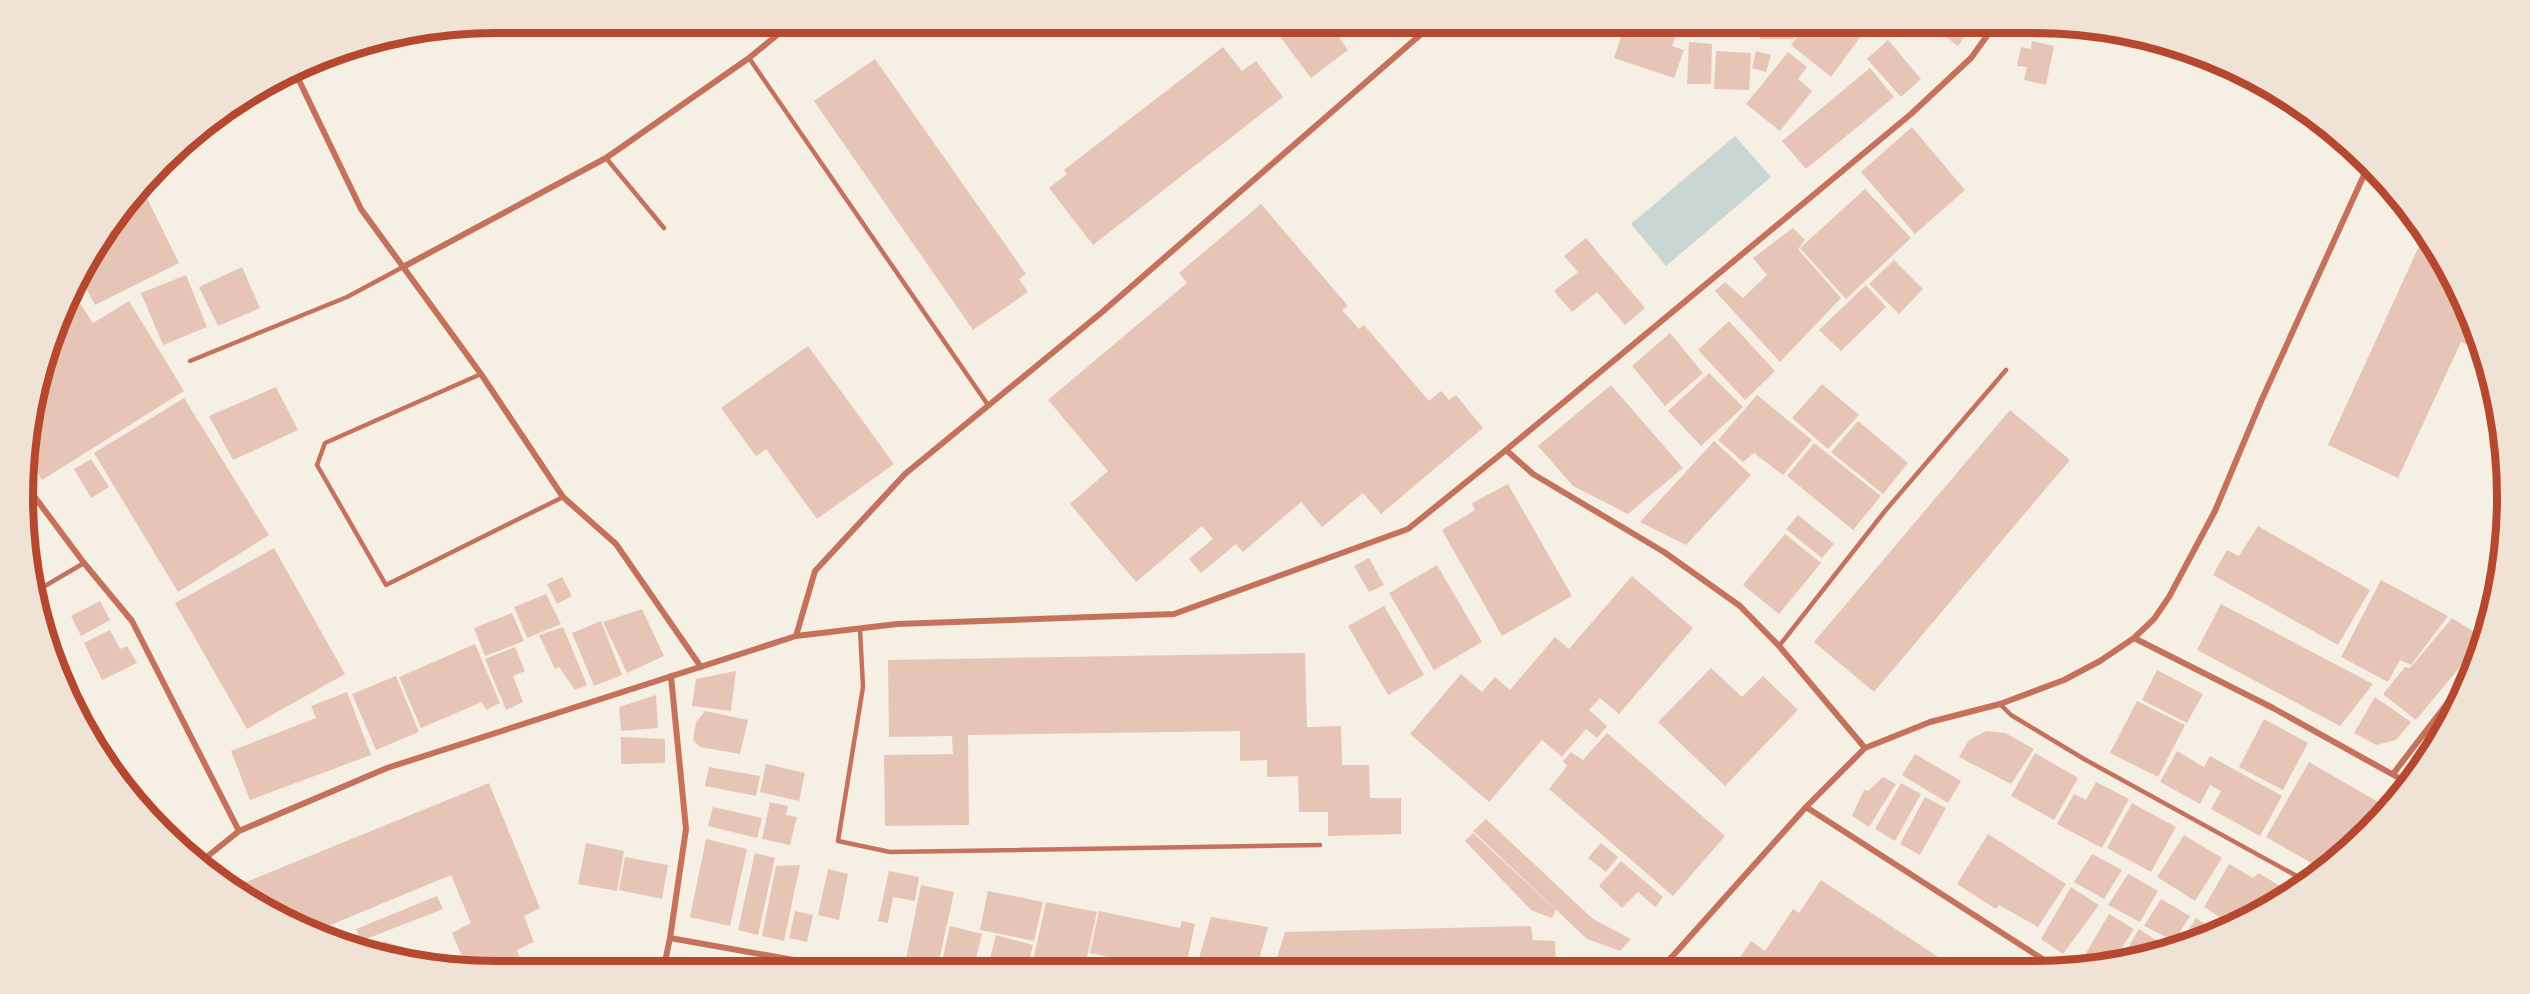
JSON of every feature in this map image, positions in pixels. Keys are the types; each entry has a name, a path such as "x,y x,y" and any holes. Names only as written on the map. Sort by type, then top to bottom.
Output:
{"street":[{"path":"403,267 606,158 749,58 780,33"},
{"path":"796,636 815,571 905,474 1110,305 1423,33"},
{"path":"206,858 239,831 387,768 796,636 897,624 1174,614 1408,529 1911,114 1971,58 1989,33"},
{"path":"298,78 361,209 481,374 563,497 616,544 701,667"},
{"path":"1668,961 1806,807 1865,748 1930,722 2000,704 2064,680 2100,661 2134,638 2154,620 2169,597 2215,511 2262,399 2364,172"},
{"path":"1506,450 1533,474 1664,552 1740,606 1779,646 1865,748"},
{"path":"33,495 84,563 132,621 239,831"},
{"path":"2134,638 2273,708 2401,779"},
{"path":"665,961 686,829 671,676"},
{"path":"2393,774 2450,699"},
{"path":"1806,807 2044,961"},
{"path":"670,938 799,961"}],"lane":[{"path":"749,58 988,405"},
{"path":"606,158 664,228"},
{"path":"190,361 347,297 403,267"},
{"path":"1779,646 1899,494 2006,370"},
{"path":"481,374 325,443 317,465 386,585 563,497"},
{"path":"42,588 84,563"},
{"path":"860,628 863,687 838,841 890,852 1320,845"},
{"path":"2000,704 2011,715 2084,759 2299,877"}],"shaded area":[{"path":"1735,136 1771,177 1666,266 1631,224"}],"building":[{"path":"1277,33 1336,33 1348,50 1311,78"},
{"path":"1622,33 1677,33 1672,46 1684,50 1674,78 1614,58"},
{"path":"1760,33 1794,33 1794,39 1760,39"},
{"path":"1800,33 1863,33 1831,77 1791,45"},
{"path":"1941,33 1967,33 1958,46"},
{"path":"2029,33 2054,34 2053,38"},
{"path":"2064,34 2087,36 2087,39"},
{"path":"1888,40 1921,79 1901,97 1867,59"},
{"path":"2032,41 2054,46 2046,85 2024,80 2027,67 2017,66 2021,47 2031,49"},
{"path":"1689,42 1712,44 1711,84 1687,84"},
{"path":"1223,47 1242,71 1256,61 1283,97 1093,245 1049,188 1067,174 1064,170"},
{"path":"1716,51 1751,53 1749,90 1714,89"},
{"path":"1756,51 1771,55 1766,72 1752,68"},
{"path":"1788,52 1807,67 1798,79 1812,91 1780,131 1746,104"},
{"path":"875,59 1026,274 1019,279 1028,292 973,330 814,101"},
{"path":"1870,68 1894,97 1806,169 1782,141"},
{"path":"1912,127 1965,190 1915,234 1861,172"},
{"path":"1865,189 1911,238 1846,299 1800,248"},
{"path":"146,196 179,263 95,305 84,285 111,239"},
{"path":"1261,204 1348,306 1342,310 1359,329 1364,325 1429,401 1441,391 1449,400 1456,395 1483,428 1381,514 1363,493 1322,527 1301,502 1243,552 1236,544 1201,573 1189,559 1213,539 1202,526 1136,582 1070,504 1108,471 1048,400 1187,283 1179,273"},
{"path":"1793,228 1805,240 1798,249 1841,298 1780,362 1715,291 1725,282 1743,298 1767,275 1753,258"},
{"path":"1586,238 1645,308 1625,325 1597,292 1572,312 1554,291 1578,272 1564,256"},
{"path":"2421,242 2449,292 2472,347 2461,342 2398,478 2328,445"},
{"path":"1894,260 1923,289 1899,314 1869,284"},
{"path":"242,267 260,308 218,326 199,287"},
{"path":"186,275 207,327 163,345 141,293"},
{"path":"1866,285 1886,307 1841,351 1819,330"},
{"path":"77,299 93,323 129,301 184,391 42,480 34,468 42,406 58,348"},
{"path":"1729,321 1775,371 1745,400 1698,350"},
{"path":"1670,333 1703,373 1665,406 1632,366"},
{"path":"808,346 894,464 817,519 766,449 756,456 721,408"},
{"path":"1709,373 1743,407 1701,446 1668,411"},
{"path":"1822,384 1859,415 1828,449 1792,418"},
{"path":"1611,385 1683,468 1628,514 1573,486 1538,446"},
{"path":"276,387 298,430 233,460 209,416"},
{"path":"1757,395 1812,440 1783,475 1754,453 1743,462 1718,440"},
{"path":"184,398 269,535 178,592 94,453"},
{"path":"2010,410 2070,460 1874,692 1814,642"},
{"path":"1858,421 1908,463 1883,494 1831,452"},
{"path":"1714,441 1751,475 1686,545 1640,522"},
{"path":"1814,443 1881,496 1853,530 1787,476"},
{"path":"91,459 109,487 91,498 74,469"},
{"path":"1508,484 1572,596 1502,636 1442,530 1475,510 1472,503"},
{"path":"1798,515 1834,544 1822,558 1786,529"},
{"path":"2258,526 2370,590 2338,645 2213,575 2227,550 2239,556"},
{"path":"1785,534 1821,563 1779,614 1743,585"},
{"path":"274,548 345,674 247,729 175,603"},
{"path":"1369,558 1384,585 1369,592 1354,566"},
{"path":"1437,565 1482,642 1434,670 1389,593"},
{"path":"1632,576 1693,628 1619,714 1600,698 1589,710 1607,726 1597,738 1586,729 1562,757 1542,740 1489,802 1410,734 1461,674 1482,692 1495,677 1510,690 1555,637 1569,649"},
{"path":"562,577 572,596 557,604 547,584"},
{"path":"2381,580 2448,616 2411,665 2400,660 2388,682 2341,657"},
{"path":"546,594 561,624 527,638 514,607"},
{"path":"100,601 110,620 81,636 71,616"},
{"path":"2221,604 2373,684 2340,726 2197,650"},
{"path":"1384,606 1424,675 1388,695 1348,626"},
{"path":"642,609 664,656 627,673 603,622"},
{"path":"512,613 524,641 485,656 474,628"},
{"path":"2452,618 2476,633 2468,657 2416,720 2383,694 2405,667 2410,668"},
{"path":"601,621 622,675 594,686 572,633"},
{"path":"563,627 587,685 575,690 559,667 555,669 539,635"},
{"path":"110,630 120,649 127,646 137,663 102,680 84,643"},
{"path":"475,644 500,703 486,710 482,702 421,728 399,677"},
{"path":"515,647 525,671 513,676 523,702 506,710 485,659"},
{"path":"1305,653 1307,727 1341,726 1342,765 1369,765 1370,798 1401,798 1401,834 1328,836 1328,812 1299,812 1298,776 1267,777 1267,760 1240,761 1240,731 968,735 969,825 885,826 884,755 953,754 952,736 889,737 888,660"},
{"path":"1711,668 1742,697 1763,676 1798,710 1725,786 1658,722"},
{"path":"2157,670 2203,694 2187,723 2142,700"},
{"path":"736,671 731,711 692,706 696,679"},
{"path":"396,676 419,732 376,750 352,694"},
{"path":"347,692 371,755 250,800 231,751 316,718 311,706"},
{"path":"656,695 658,728 621,731 619,707"},
{"path":"2375,697 2411,722 2396,740 2376,745 2354,733"},
{"path":"2137,701 2185,725 2158,777 2110,753"},
{"path":"705,711 748,720 740,754 700,747 693,740 696,722"},
{"path":"2264,719 2308,743 2283,790 2239,767"},
{"path":"1986,731 2005,733 2034,749 2011,784 1959,757 1969,740"},
{"path":"1607,733 1725,836 1673,896 1549,789 1567,766 1563,761 1571,752 1583,760"},
{"path":"621,737 665,739 665,763 621,764"},
{"path":"2177,751 2204,767 2210,756 2282,796 2260,836 2211,809 2221,791 2210,785 2200,804 2160,782"},
{"path":"2035,753 2078,778 2054,820 2011,796"},
{"path":"1915,754 1961,781 1948,803 1902,775"},
{"path":"2309,762 2381,804 2339,846 2315,865 2266,837"},
{"path":"766,764 805,773 799,801 760,792"},
{"path":"709,767 760,776 756,796 705,786"},
{"path":"1883,777 1896,784 1869,827 1852,816 1864,790 1868,791"},
{"path":"2096,782 2129,799 2102,848 2057,824 2074,794 2086,800"},
{"path":"489,783 540,908 524,916 534,942 517,950 521,961 467,960 463,960 452,933 471,923 451,875 324,928 265,899 241,884"},
{"path":"1901,783 1921,794 1895,841 1875,829"},
{"path":"1925,797 1946,808 1920,855 1900,844"},
{"path":"770,802 788,806 786,815 797,817 790,845 762,839"},
{"path":"2132,803 2176,827 2151,872 2107,848"},
{"path":"713,807 762,818 757,838 708,826"},
{"path":"1486,819 1593,919 1631,939 1620,951 1587,939 1473,831"},
{"path":"1473,833 1556,910 1552,918 1531,910 1465,841"},
{"path":"1988,834 2066,884 2038,927 1999,905 1996,909 1957,884"},
{"path":"2184,835 2222,858 2195,901 2157,877"},
{"path":"706,839 747,849 730,926 690,917"},
{"path":"586,843 624,851 617,891 578,884"},
{"path":"1601,843 1618,857 1606,872 1588,858"},
{"path":"755,853 775,858 758,935 738,930"},
{"path":"2092,854 2122,870 2104,899 2074,882"},
{"path":"625,857 668,865 662,899 619,890"},
{"path":"1621,861 1663,897 1655,907 1638,892 1622,908 1599,886"},
{"path":"2229,864 2253,878 2259,873 2280,886 2276,892 2265,899 2224,920 2204,907"},
{"path":"800,865 784,941 762,936 776,866"},
{"path":"828,869 848,874 839,920 818,915"},
{"path":"889,871 919,877 915,901 893,897 888,923 878,921"},
{"path":"2128,874 2158,891 2140,922 2108,905"},
{"path":"1821,880 1944,961 1738,961 1751,941 1765,951 1793,909 1799,913"},
{"path":"921,885 954,892 939,961 906,959"},
{"path":"2071,887 2099,905 2063,954 2041,939"},
{"path":"988,891 1043,902 1034,941 980,930"},
{"path":"437,896 443,909 362,940 356,929"},
{"path":"2161,899 2190,916 2176,938 2171,939 2144,926"},
{"path":"1046,902 1097,912 1086,961 1033,961"},
{"path":"795,911 813,915 807,942 789,938"},
{"path":"1099,911 1180,928 1182,921 1195,924 1187,961 1127,961 1090,953"},
{"path":"2109,914 2134,929 2119,953 2083,958"},
{"path":"1211,917 1268,927 1259,961 1206,961 1199,958"},
{"path":"2196,918 2209,927 2185,935"},
{"path":"950,926 982,934 975,961 942,961"},
{"path":"1531,926 1533,940 1555,941 1556,961 1276,961 1285,932"},
{"path":"2139,929 2160,943 2153,945 2126,952"},
{"path":"996,935 1033,945 1029,961 989,961"},
{"path":"384,941 428,956 406,952 383,946"},
{"path":"1091,957 1107,961 1090,961"}]}
